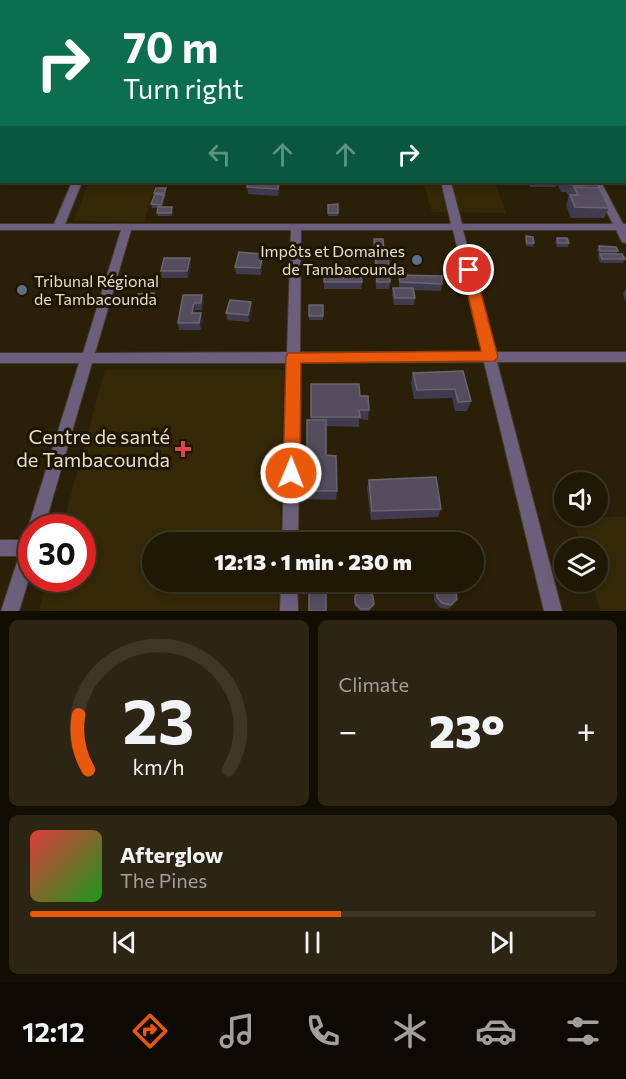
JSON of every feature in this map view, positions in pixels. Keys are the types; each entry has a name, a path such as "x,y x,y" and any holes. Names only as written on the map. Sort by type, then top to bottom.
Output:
{"street":[{"path":"58,227 77,183"},
{"path":"446,183 553,611"},
{"path":"597,183 623,227 626,239"},
{"path":"0,227 623,227"},
{"path":"40,514 127,227"},
{"path":"290,532 296,227"},
{"path":"0,357 626,357"},
{"path":"0,548 18,546"},
{"path":"10,611 18,585"},
{"path":"289,611 290,592"}],"shaded area":[{"path":"89,183 156,183 144,222 74,221"},
{"path":"423,183 495,183 506,213 432,212"},
{"name":"Centre de santé de Tambacounda","path":"105,370 284,370 280,532 142,532 142,592 279,592 278,611 39,611 44,592 96,592 96,514 66,514"},
{"path":"608,517 626,517 626,611 600,611 595,592 608,592 608,538 579,538 575,526 608,526"}],"building":[{"path":"248,183 279,183 278,189 247,187"},
{"path":"571,183 597,183 598,185 572,185"},
{"path":"574,187 599,188 609,208 575,207 570,195 578,195"},
{"path":"156,188 166,188 164,193 154,193"},
{"path":"155,194 164,195 161,205 151,204"},
{"path":"338,204 338,213 328,213 328,205"},
{"path":"158,207 172,207 171,213 157,213"},
{"path":"526,236 533,237 534,243 527,243"},
{"path":"557,238 567,238 569,243 558,243"},
{"path":"374,239 383,239 384,252 388,252 390,282 377,282"},
{"path":"599,246 616,247 618,251 600,251"},
{"path":"239,252 263,254 260,268 235,267"},
{"path":"600,254 622,254 625,259 602,259"},
{"path":"164,258 190,258 187,271 161,271"},
{"path":"361,273 362,282 324,282 324,274"},
{"path":"399,275 442,276 442,284 400,282"},
{"path":"393,288 413,288 415,298 395,298"},
{"path":"154,293 152,303 136,303 138,294"},
{"path":"183,295 202,295 201,303 194,303 192,313 201,313 199,323 178,323"},
{"path":"230,300 251,302 248,315 226,313"},
{"path":"309,305 323,305 323,316 309,316"},
{"path":"463,371 471,401 458,402 455,389 417,390 413,373"},
{"path":"311,384 359,384 360,396 368,396 369,410 359,410 360,417 311,417"},
{"path":"307,420 326,420 326,455 336,456 337,491 307,491"},
{"path":"436,477 441,509 372,511 369,480"},
{"path":"309,592 326,592 326,611 309,611"},
{"path":"358,592 370,592 374,604 369,609 361,609 355,603 355,596"},
{"path":"436,592 456,592 457,599 451,605 442,603"}],"place":[{"name":"Impôts et Domaines de Tambacounda","path":"417,260"},
{"name":"Tribunal Régional de Tambacounda","path":"22,290"},
{"name":"Centre de santé de Tambacounda","path":"183,449"}],"route":[{"path":"291,473 294,357 490,357 469,270"}]}
